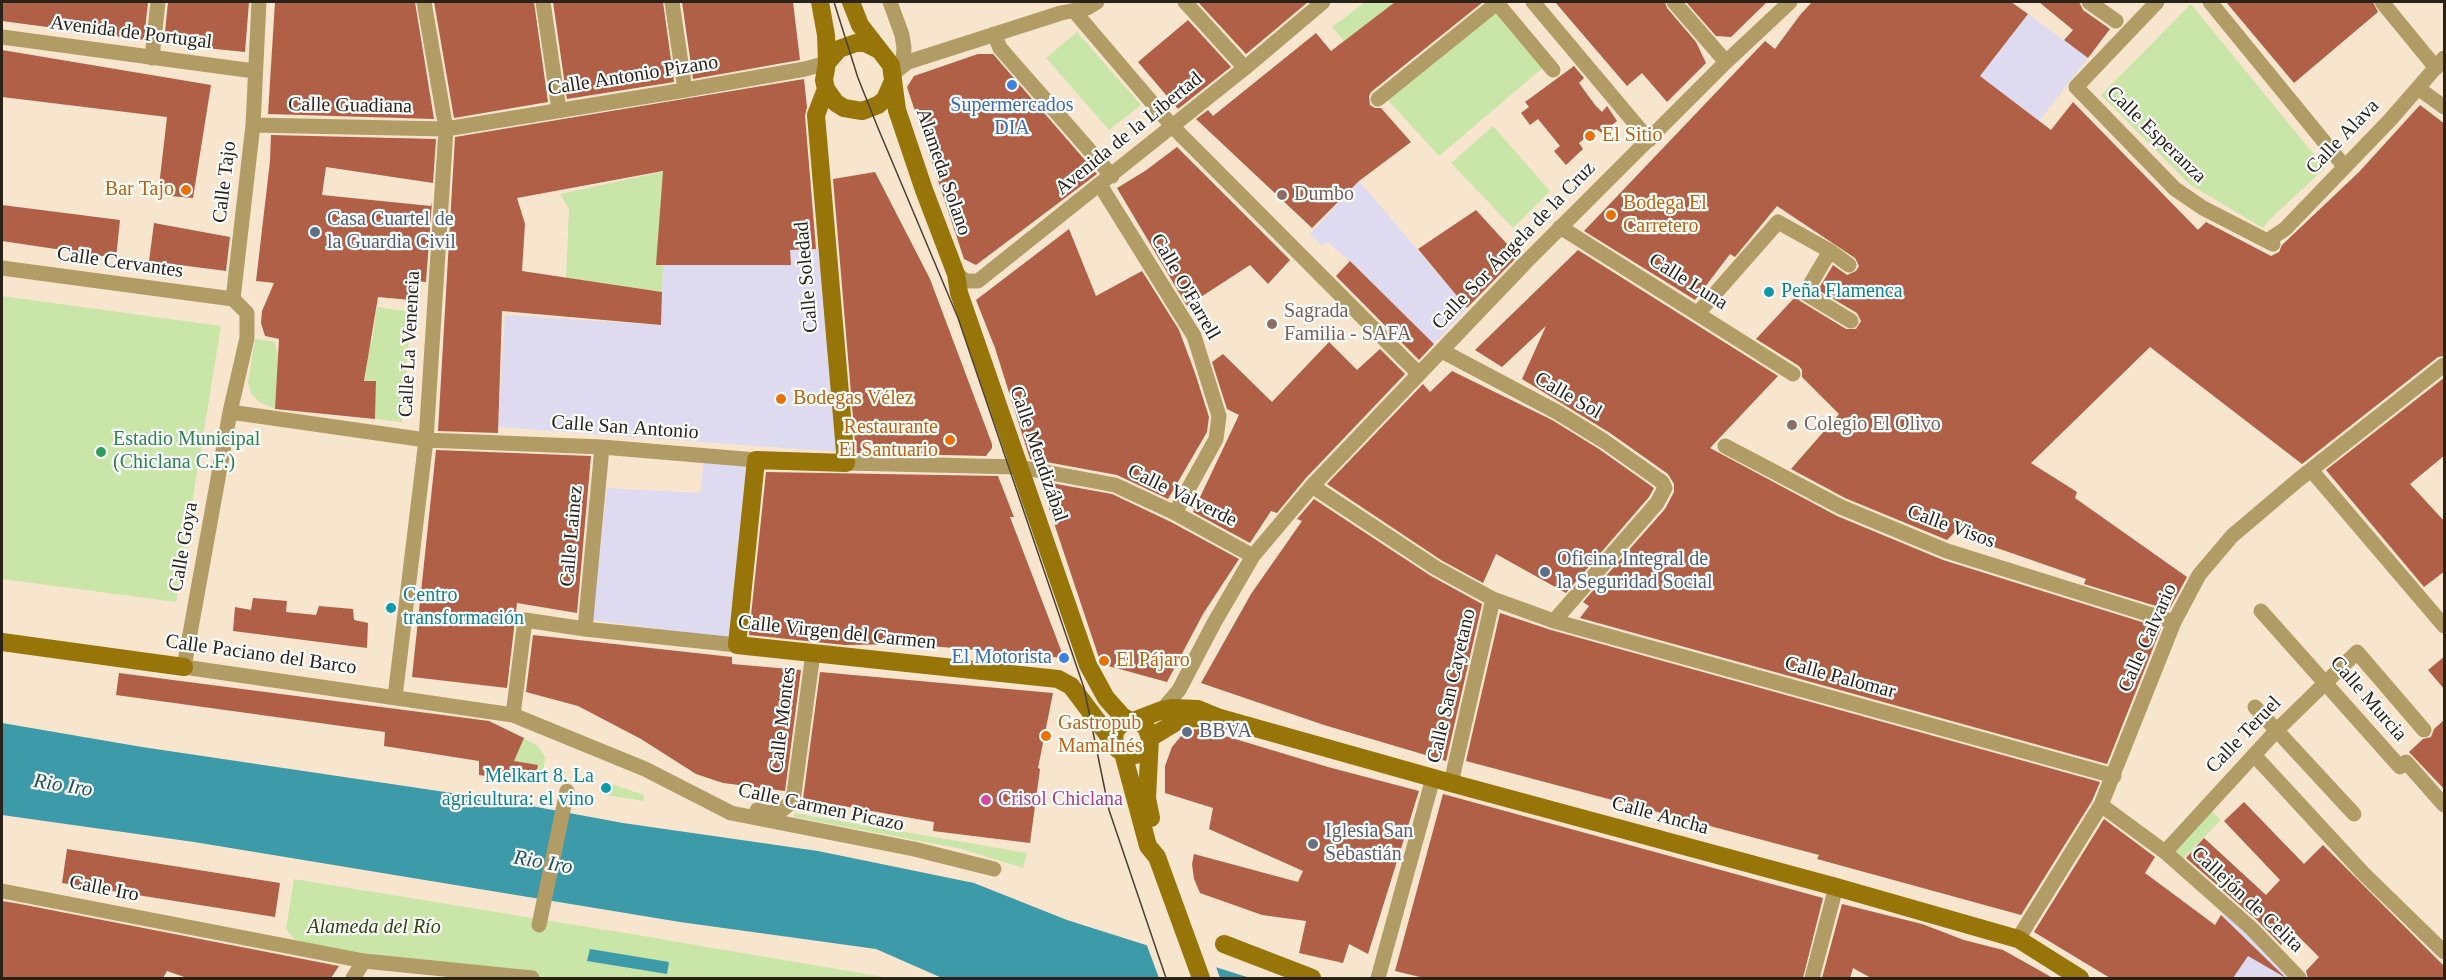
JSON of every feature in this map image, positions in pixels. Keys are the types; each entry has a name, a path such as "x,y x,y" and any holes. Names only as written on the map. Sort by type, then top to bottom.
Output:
{"main road":[{"path":"820,2 826,35 827,63 824,80 826,89"},
{"name":"Alameda Solano","path":"851,2 860,25 887,57 895,74 897,110 956,274"},
{"path":"827,63 832,55 847,45 865,43 881,51"},
{"name":"Alameda Solano","path":"826,89 836,103 844,108 862,111 878,105 885,99 895,74"},
{"name":"Calle Soledad","path":"826,89 816,115 846,463"},
{"name":"Calle Mendizábal","path":"956,274 959,293 1088,665 1106,698 1116,710 1133,720"},
{"path":"737,645 756,460"},
{"name":"Calle San Antonio","path":"756,460 846,463"},
{"name":"Calle Paciano del Barco","path":"2,642 184,667"},
{"name":"Calle Virgen del Carmen","path":"737,645 1058,679 1071,686 1119,748"},
{"path":"1201,978 1159,864 1146,838 1115,731 1119,726 1161,710 1198,709 1220,718"},
{"path":"1119,748 1137,756 1142,753 1150,741 1181,719 1220,718"},
{"name":"Calle Ancha","path":"1220,718 2018,939 2080,978"},
{"path":"1133,720 1146,727 1150,741 1147,798 1150,816 1160,842 1159,864"},
{"path":"1224,944 1312,978"}],"street":[{"path":"152,58 158,2"},
{"name":"Calle Tajo","path":"233,299 253,125 259,2"},
{"name":"Calle La Venencia","path":"395,697 426,440 446,129 424,2"},
{"path":"543,2 559,110"},
{"path":"672,2 685,90"},
{"path":"890,2 902,35 904,48 903,61 895,74"},
{"path":"895,74 994,34 1067,9 1097,2"},
{"path":"1185,2 1245,68"},
{"path":"1533,2 1649,140"},
{"path":"1674,2 1726,62"},
{"name":"Calle Sor Ángela de la Cruz","path":"1161,710 1179,690 1214,622 1253,556 1312,486 1560,227 1726,62 1790,2"},
{"path":"2089,2 2116,21"},
{"name":"Calle Esperanza","path":"2157,2 2076,87 2175,189 2203,208 2270,243"},
{"path":"2210,2 2344,166"},
{"path":"2382,2 2440,63"},
{"path":"1378,99 1497,3 1553,70"},
{"name":"Avenida de la Libertad","path":"956,274 966,281 978,281 1245,68 1313,5"},
{"path":"1067,9 1172,126 1419,374"},
{"name":"Calle O'Farrell","path":"994,34 1000,48 1106,181 1194,336 1219,416 1216,439 1175,513"},
{"name":"Avenida de Portugal","path":"2,37 255,71"},
{"name":"Calle Antonio Pizano","path":"446,129 685,90 827,63"},
{"name":"Calle Alava","path":"2270,243 2440,63"},
{"path":"2418,88 2445,107"},
{"name":"Calle Guadiana","path":"253,125 446,129"},
{"path":"1698,313 1778,222 1850,265"},
{"name":"Calle Luna","path":"1560,227 1793,374"},
{"path":"1830,251 1804,293 1851,321"},
{"name":"Calle Cervantes","path":"2,268 233,299"},
{"name":"Calle Goya","path":"184,667 230,412 247,338 247,313 233,299"},
{"name":"Calle Sol","path":"1442,351 1557,412 1651,473 1662,482 1665,488 1657,503 1554,621"},
{"name":"Calle Calvario","path":"2018,939 2101,805 2174,622 2199,575 2232,536 2311,470 2445,365"},
{"name":"Calle San Antonio","path":"230,412 426,440 602,447 756,460"},
{"name":"Calle Visos","path":"1725,446 1841,507 1947,551 2174,622"},
{"name":"Calle Lainez","path":"585,629 602,447"},
{"name":"Calle San Antonio","path":"846,463 1019,467"},
{"name":"Calle Valverde","path":"1019,467 1115,485 1175,513 1253,556"},
{"path":"2311,470 2445,626"},
{"name":"Calle Palomar","path":"1312,486 1436,568 1493,599 1554,621 2114,776"},
{"name":"Calle San Cayetano","path":"1378,978 1442,780 1493,599"},
{"name":"Calle Murcia","path":"2261,611 2400,767 2406,762 2445,805"},
{"name":"Calle Virgen del Carmen","path":"513,715 525,620 585,629 737,645"},
{"name":"Calle Teruel","path":"2165,852 2277,730 2357,652 2424,730"},
{"name":"Calle Montes","path":"699,796 769,813 782,810 790,803 798,770 813,653"},
{"name":"Calle Paciano del Barco","path":"184,667 513,715"},
{"path":"2255,706 2354,814"},
{"name":"Calle Carmen Picazo","path":"513,715 645,769 731,813 914,849 994,869"},
{"path":"2254,755 2364,874 2445,952"},
{"path":"539,925 567,791"},
{"name":"Callejón de Celita","path":"2101,805 2165,852 2252,928 2299,978"},
{"path":"1812,978 1836,887"},
{"name":"Calle Iro","path":"2,891 364,961"},
{"path":"354,978 364,961 524,978"}],"shaded area":[{"path":"2028,14 2088,58 2039,121 1980,76"},
{"path":"1359,181 1467,308 1434,344 1350,261 1327,242 1322,246 1310,234"},
{"path":"822,249 838,452 498,427 505,315 661,325 663,265 790,265 790,250"},
{"path":"704,461 750,466 733,639 592,620 607,488 700,493"},
{"path":"2224,914 2248,931 2288,978 2184,978"}],"green space":[{"path":"1365,2 1395,2 1344,41 1332,27"},
{"path":"2191,4 2325,168 2263,228 2189,184 2101,95"},
{"path":"1497,8 1544,67 1439,156 1386,98"},
{"path":"1077,32 1141,105 1109,130 1046,58"},
{"path":"1493,126 1550,191 1513,228 1451,163"},
{"path":"694,165 657,265 663,265 662,292 566,278 569,209 560,194"},
{"name":"Estadio Municipal (Chiclana C.F.)","path":"2,296 221,326 176,602 2,579"},
{"path":"377,307 411,312 402,422 375,419 376,382 365,381 367,361 338,339 372,343"},
{"path":"255,339 275,342 278,356 275,409 259,402 251,393 248,383"},
{"path":"524,738 538,746 545,757 542,785 535,784 538,765 509,761"},
{"path":"603,781 644,795 643,801 600,794"},
{"path":"2210,810 2221,820 2183,859 2173,850"},
{"path":"794,813 1027,853 1023,868 962,849 794,817"},
{"name":"Alameda del Río","path":"294,879 889,978 533,978 364,961 294,939 286,929"}],"water":[{"name":"Rio Iro","path":"2,723 142,747 499,800 623,823 818,851 974,883 1067,920 1250,978 942,978 876,949 680,922 194,842 2,815"},
{"path":"590,949 669,962 667,974 587,961"}],"pier":[{"path":"1146,943 1215,964 1220,978 1159,978"}],"building":[{"path":"2,2 148,2 144,40 2,21"},
{"path":"168,2 249,2 245,52 166,44 164,42"},
{"path":"275,2 415,2 434,119 268,114"},
{"path":"434,2 534,2 548,102 454,118"},
{"path":"553,2 663,2 674,82 567,99"},
{"path":"682,2 793,2 800,60 693,79"},
{"path":"1198,2 1308,2 1246,54"},
{"path":"1395,2 1483,2 1371,92 1370,105 1381,108 1411,142 1359,181 1312,228 1196,119 1208,110 1213,116 1316,33 1331,51"},
{"path":"1555,2 1665,2 1667,8 1696,42 1706,63 1667,102 1642,73 1627,86"},
{"path":"1686,2 1767,2 1731,37 1716,36"},
{"path":"1812,2 2011,2 2028,14 1980,76 2051,130 2073,102 2198,230 2206,222 2271,256 2279,252 2282,245 2359,172 2420,105 2445,124 2445,356 2438,357 2302,464 2150,347 2031,463 2077,492 2075,498 2187,577 2169,610 2084,584 2086,579 1977,541 1963,524 1947,540 1845,498 1791,469 1839,414 1802,377 1802,370 1799,366 1756,339 1796,296 1800,301 1846,329 1856,329 1861,321 1857,313 1818,290 1833,265 1847,275 1856,271 1859,266 1855,258 1777,206 1735,257 1730,254 1695,300 1584,231 1765,41 1775,49"},
{"path":"2039,2 2079,2 2083,10 2110,29 2088,58 2064,40 2073,30"},
{"path":"2226,2 2373,2 2378,12 2294,83"},
{"path":"1188,20 1231,67 1178,109 1138,62"},
{"path":"2,50 211,85 193,198 158,195 167,117 2,97"},
{"path":"978,54 993,54 1097,174 976,265 964,259 907,87 914,76"},
{"path":"1574,66 1584,78 1579,83 1595,105 1602,112 1607,106 1617,121 1602,133 1596,129 1579,143 1583,149 1566,165 1554,151 1560,146 1538,119 1530,125 1521,113 1529,107 1525,102"},
{"path":"804,79 816,249 790,250 791,265 656,265 663,171 517,198 525,224 522,271 662,292 661,325 502,311 498,433 438,431 455,137"},
{"path":"271,135 436,139 433,183 326,167 322,195 431,206 432,202 426,282 415,281 411,300 378,297 364,381 376,381 375,419 275,409 279,339 265,336 261,323 262,311 274,283 256,281"},
{"path":"1177,147 1290,260 1268,284 1250,265 1187,306 1117,188"},
{"path":"875,172 930,279 992,444 986,456 856,453 833,179"},
{"path":"2,205 120,220 116,258 2,241"},
{"path":"1476,210 1518,256 1467,308 1418,249"},
{"path":"154,223 230,237 226,271 149,261"},
{"path":"1069,229 1096,296 1142,271 1179,330 1195,373 1209,417 1207,432 1168,499 1117,475 1030,459 995,348 976,300"},
{"path":"1578,250 1778,376 1710,448 1837,516 1943,560 2161,628 2107,764 1580,618 1589,606 1583,602 1665,509 1674,492 1674,484 1668,474 1610,433 1522,379 1546,326 1502,367 1475,350"},
{"path":"1350,261 1434,344 1419,360 1336,276"},
{"path":"1329,342 1357,370 1380,349 1405,374 1305,479 1277,513 1271,511 1250,543 1193,512 1239,415 1227,409 1212,362 1223,354 1272,402"},
{"path":"1452,371 1552,420 1599,449 1654,488 1649,497 1566,593 1496,554 1483,583 1441,560 1327,484 1423,384 1430,392"},
{"path":"2445,377 2445,455 2410,484 2445,522 2445,571 2424,587 2326,470"},
{"path":"436,450 591,456 577,613 517,603 507,688 412,677"},
{"path":"766,472 998,476 1014,517 1010,517 1064,658 909,644 845,645 749,635"},
{"path":"1040,481 1112,494 1171,522 1239,559 1203,614 1167,682 1101,664"},
{"path":"1314,499 1431,576 1482,604 1446,761 1324,725 1201,683 1251,594 1302,521 1297,519"},
{"path":"253,598 287,601 286,612 316,615 319,606 353,609 354,620 368,623 367,648 233,631 235,607 251,610"},
{"path":"1500,613 1551,630 2100,782 2092,801 2021,915 1817,859 1819,855 1466,761"},
{"path":"533,635 732,657 732,664 801,670 785,791 723,783 696,774 641,739 578,706 526,692"},
{"path":"2445,656 2445,690 2428,670"},
{"path":"820,672 1053,693 1038,768 1040,769 1030,843 933,831 934,822 803,799"},
{"path":"119,673 489,721 524,738 514,761 538,765 535,784 479,775 479,761 384,746 385,732 116,695"},
{"path":"2445,719 2445,790 2409,752 2423,739 2431,737 2434,729"},
{"path":"1202,729 1328,767 1419,791 1368,954 1349,944 1343,963 1299,953 1306,921 1262,915 1200,893 1194,879 1192,864 1194,854 1298,882 1303,871 1209,829 1213,808 1165,793 1165,766 1172,747 1186,730"},
{"path":"1443,794 1823,898 1803,978 1424,978 1395,971"},
{"path":"2244,802 2304,864 2323,845 2445,967 2445,978 2308,978 2306,971 2319,957 2294,932 2281,945 2258,921 2186,858 2204,838 2266,895 2280,880 2224,821"},
{"path":"2104,819 2155,857 2145,873 2215,925 2221,915 2286,978 2248,956 2233,978 2110,978 2034,932"},
{"path":"67,849 280,883 275,917 62,883"},
{"path":"2,901 339,966 331,978 187,978 167,971 163,978 2,978"},
{"path":"1842,904 1922,924 1964,940 2003,950 2053,978 1871,978 1853,968 1850,978 1822,978"}],"tram line":[{"path":"834,2 858,78 958,318 1084,688 1109,810 1166,978"}],"place":[{"name":"Supermercados DIA","path":"1012,85"},
{"name":"El Sitio","path":"1590,136"},
{"name":"Bar Tajo","path":"186,190"},
{"name":"Dumbo","path":"1282,195"},
{"name":"Bodega El Carretero","path":"1611,215"},
{"name":"Casa Cuartel de la Guardia Civil","path":"315,232"},
{"name":"Peña Flamenca","path":"1769,292"},
{"name":"Sagrada Familia - SAFA","path":"1272,324"},
{"name":"Bodegas Vélez","path":"781,399"},
{"name":"Colegio El Olivo","path":"1792,425"},
{"name":"Restaurante El Santuario","path":"950,440"},
{"name":"Estadio Municipal (Chiclana C.F.)","path":"101,452"},
{"name":"Oficina Integral de la Seguridad Social","path":"1545,572"},
{"name":"Centro transformación","path":"391,608"},
{"name":"El Motorista","path":"1064,658"},
{"name":"El Pájaro","path":"1104,661"},
{"name":"BBVA","path":"1187,732"},
{"name":"Gastropub MamaInés","path":"1046,736"},
{"name":"Melkart 8. La agricultura: el vino","path":"606,788"},
{"name":"Crisol Chiclana","path":"986,800"},
{"name":"Iglesia San Sebastián","path":"1313,844"}]}
